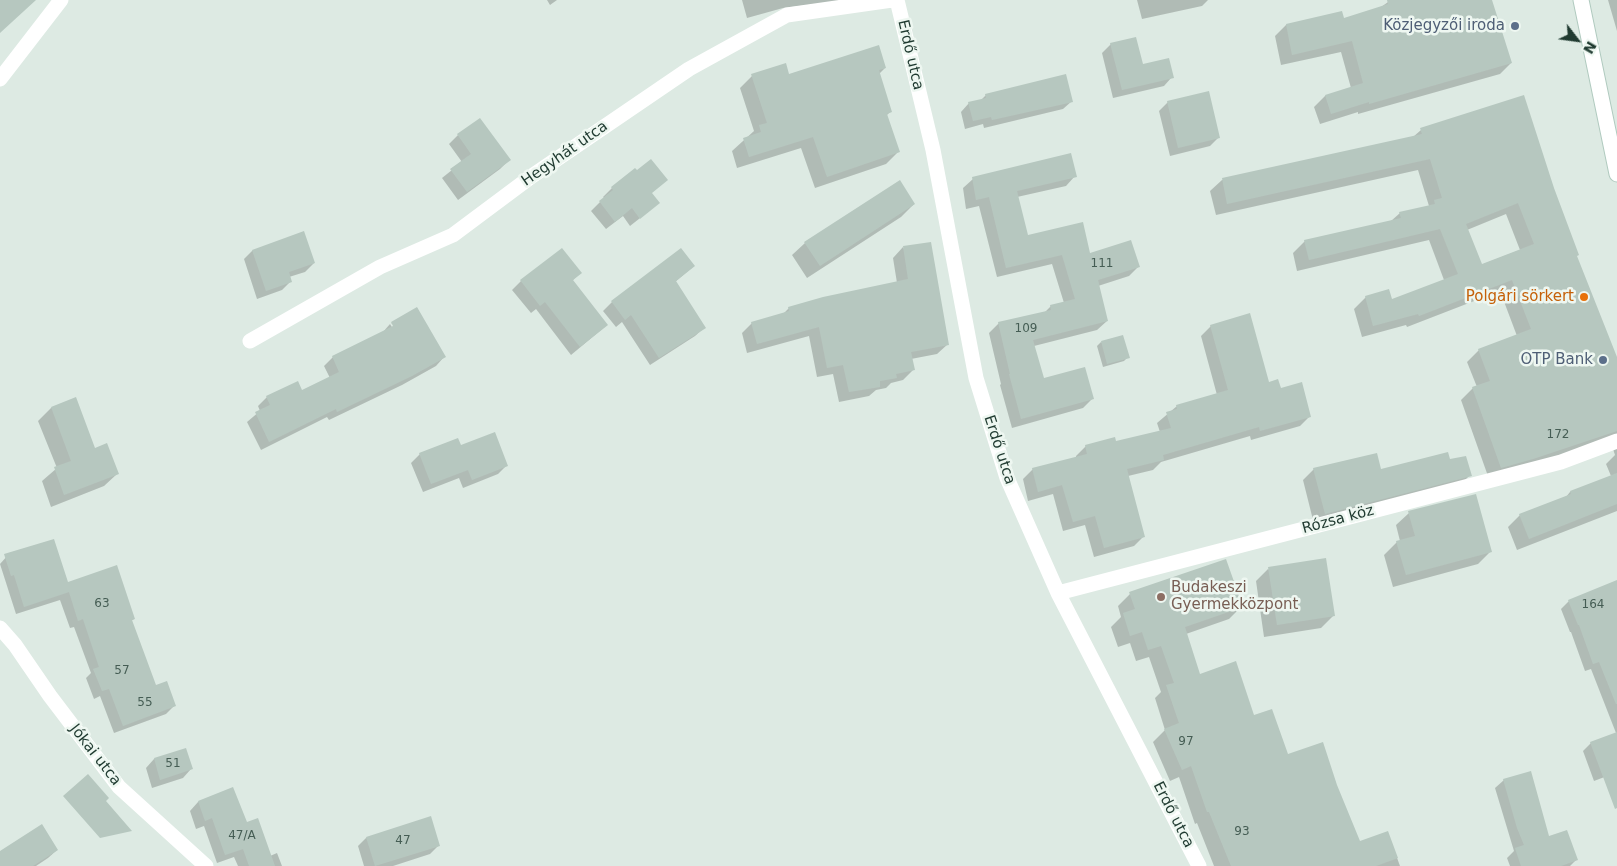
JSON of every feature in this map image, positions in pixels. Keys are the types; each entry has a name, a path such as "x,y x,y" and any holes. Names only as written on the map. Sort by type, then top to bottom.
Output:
{"street":[{"path":"0,80 61,0"},
{"name":"Hegyhát utca","path":"250,341 380,267 453,235 540,171 681,75 788,15 892,0"},
{"name":"Erdő utca","path":"897,0 932,150 976,378 1007,478 1058,593 1199,866"},
{"path":"1581,0 1617,174"},
{"name":"Rózsa köz","path":"1058,593 1561,462 1617,441"},
{"name":"Jókai utca","path":"0,628 15,645 50,696 119,787 206,866"}],"building":[{"path":"0,0 36,0 0,33"},
{"path":"1387,0 1492,0 1512,63 1331,114 1325,95 1363,83 1352,41 1292,55 1286,24 1342,11 1344,18 1388,4"},
{"path":"1136,37 1143,64 1169,58 1174,78 1122,90 1110,43"},
{"path":"879,45 886,68 879,70 892,112 887,114 900,152 827,177 813,137 749,157 743,138 761,132 759,125 767,123 751,74 786,63 789,74"},
{"path":"1066,74 1073,102 992,120 991,117 973,121 968,102 986,98 985,94"},
{"path":"1209,91 1220,138 1178,148 1167,101"},
{"path":"1524,95 1554,188 1579,255 1577,256 1617,357 1617,431 1501,468 1472,387 1490,381 1478,349 1531,329 1512,280 1419,316 1418,314 1373,326 1365,296 1389,289 1392,299 1458,274 1440,229 1309,260 1304,240 1401,218 1399,212 1435,204 1434,200 1442,198 1430,159 1227,204 1222,178 1422,134 1420,128","holes":["1518,203 1534,244 1482,264 1466,224"]},
{"path":"480,118 511,160 467,192 450,169 471,154 457,134"},
{"path":"1071,153 1077,177 1017,191 1028,235 1083,222 1090,253 1131,240 1140,267 1098,280 1108,321 1033,340 1044,378 1085,367 1094,399 1021,419 998,322 1051,310 1050,305 1075,299 1062,255 1006,268 989,197 976,200 972,177"},
{"path":"651,159 668,180 652,193 660,203 640,219 632,208 615,222 599,201 613,190 611,187 635,168 637,170"},
{"path":"900,180 915,204 820,266 804,242"},
{"path":"304,231 315,263 289,272 292,282 266,291 252,250"},
{"path":"931,242 949,345 911,352 915,370 896,374 897,378 880,381 880,387 849,392 843,365 827,368 819,327 757,344 751,322 789,311 788,307 823,297 908,279 903,246"},
{"path":"562,248 582,273 573,280 608,325 580,347 545,302 540,306 520,280"},
{"path":"681,248 695,266 676,281 706,328 659,358 631,315 625,320 611,301"},
{"path":"417,307 446,357 412,376 337,412 336,409 269,442 255,412 270,405 266,396 298,381 302,390 339,372 332,356 393,326 391,322"},
{"path":"1250,313 1269,382 1278,379 1281,388 1302,382 1311,417 1260,431 1259,427 1163,455 1164,460 1127,469 1145,537 1104,548 1095,516 1073,522 1062,485 1038,492 1032,468 1087,454 1085,445 1115,437 1116,441 1171,428 1166,412 1177,409 1176,405 1228,390 1210,325"},
{"path":"1123,335 1130,358 1107,364 1101,341"},
{"path":"76,397 95,448 107,443 119,474 64,495 54,467 71,461 51,407"},
{"path":"495,432 508,466 472,480 468,470 431,484 419,453 458,438 461,445"},
{"path":"1448,452 1450,459 1466,456 1472,476 1325,514 1313,468 1377,453 1381,469"},
{"path":"1617,473 1617,504 1529,539 1519,514 1571,494 1570,491"},
{"path":"1476,494 1492,552 1406,575 1396,541 1415,536 1408,511"},
{"path":"54,539 68,582 117,565 135,619 132,620 156,685 167,681 176,706 123,726 109,689 102,691 93,669 99,667 83,619 78,621 69,592 24,607 14,575 11,576 4,554"},
{"path":"1326,558 1335,616 1277,625 1268,567"},
{"path":"1226,559 1243,607 1185,627 1200,674 1236,661 1254,715 1272,709 1288,754 1323,742 1337,785 1360,841 1388,831 1398,858 1376,866 1231,866 1209,812 1207,812 1191,766 1182,770 1164,729 1179,723 1166,685 1174,683 1161,646 1148,650 1142,632 1130,636 1123,613 1135,609 1129,592"},
{"path":"1617,580 1616,704 1599,662 1593,664 1568,600"},
{"path":"1617,732 1617,808 1615,809 1590,742"},
{"path":"186,748 193,769 160,780 154,758"},
{"path":"1531,771 1549,836 1567,830 1578,860 1561,866 1521,866 1515,848 1524,845 1517,828 1503,779"},
{"path":"88,774 109,798 106,801 132,831 100,838 63,796"},
{"path":"233,787 247,822 258,818 275,866 249,866 243,849 225,855 212,818 205,821 198,801"},
{"path":"431,816 440,846 375,866 366,837"},
{"path":"42,824 58,850 33,866 0,866 0,851"}],"place":[{"name":"Közjegyzői iroda","path":"1515,26"},
{"name":"Polgári sörkert","path":"1584,297"},
{"name":"OTP Bank","path":"1603,360"},
{"name":"Budakeszi Gyermekközpont","path":"1161,597"}]}
